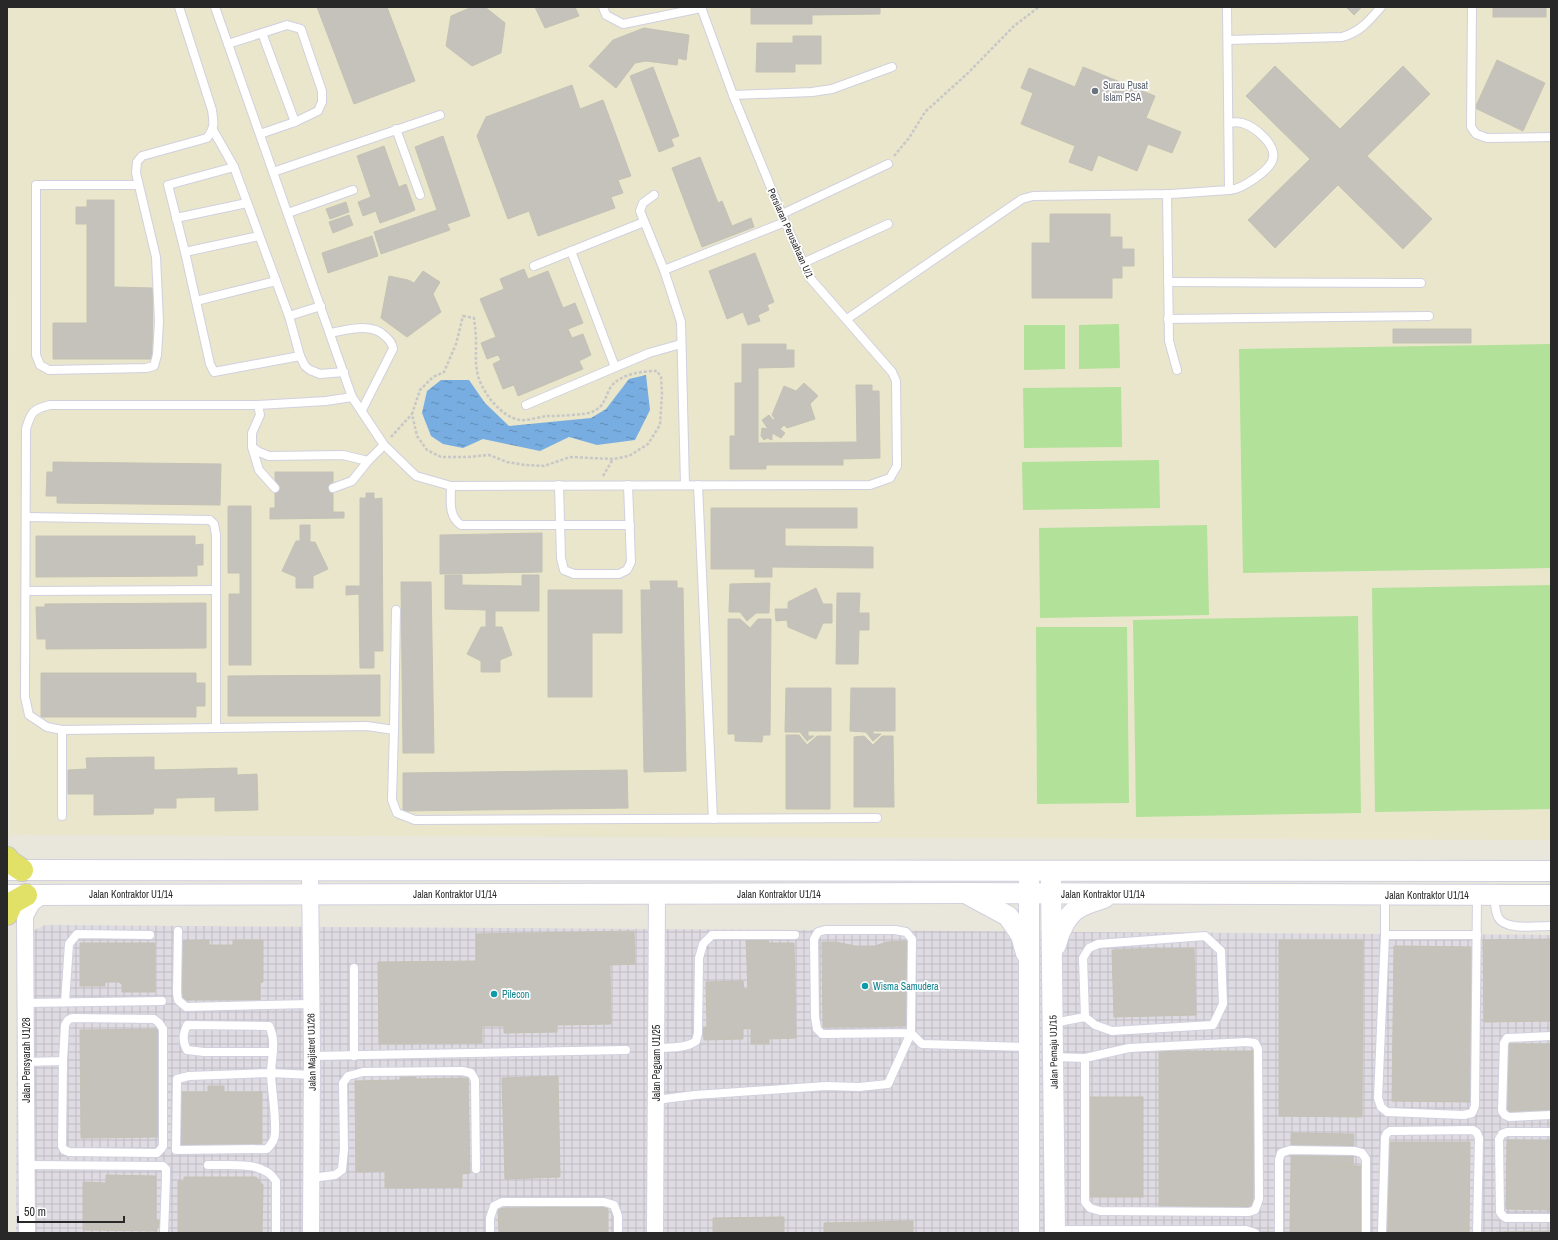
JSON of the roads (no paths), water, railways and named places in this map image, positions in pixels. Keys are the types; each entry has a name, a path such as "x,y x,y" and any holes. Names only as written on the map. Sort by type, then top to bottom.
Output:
{"main road":[{"path":"7,914 12,903 25,894"}],"street":[{"path":"12,866 310,871 1551,871"},
{"name":"Jalan Majistret U1/26","path":"310,871 310,1004 312,1056 310,1233"},
{"path":"1029,871 1029,1233"},
{"name":"Jalan Pemaju U1/15","path":"1051,871 1055,1232"},
{"path":"966,893 1008,916 1021,935 1030,969"},
{"name":"Jalan Kontraktor U1/14","path":"25,894 966,893 1551,895"},
{"name":"Jalan Pensyarah U1/28","path":"25,894 32,904 25,916 27,1233"},
{"name":"Jalan Peguam U1/25","path":"655,1233 656,894"},
{"path":"1052,968 1058,935 1067,918 1080,907 1117,894"}],"lane":[{"path":"138,185 36,185 36,355 40,365 49,370 146,368 154,366 157,355 159,322 156,257 138,185 136,173 137,162 142,156 206,138 213,130 214,124 212,110 179,7"},
{"path":"215,7 352,397 384,445 416,476 451,486 698,485 713,819"},
{"path":"603,7 606,15 623,24 701,8"},
{"path":"1227,7 1229,190"},
{"path":"1228,40 1342,37 1353,34 1364,27 1381,7"},
{"path":"1472,7 1471,127 1473,131 1476,134 1488,138 1551,137"},
{"name":"Persiaran Perusahaan U/1","path":"698,485 870,485 890,478 897,466 896,381 892,372 810,278 785,222 733,96 701,8"},
{"path":"228,44 287,25 301,29 322,90 322,102 318,110 295,122 260,134"},
{"path":"262,33 295,122"},
{"path":"733,96 812,92 832,89 892,67"},
{"path":"273,172 440,115"},
{"path":"846,319 1022,199 1033,196 1167,194 1235,190 1250,182 1269,165 1273,158 1272,149 1267,140 1256,131 1242,123 1229,123"},
{"path":"396,129 420,195"},
{"path":"213,130 234,167 289,316 300,356 305,366 320,374 344,372"},
{"path":"782,214 888,164"},
{"path":"234,167 168,185 185,252 210,364 214,372 300,356"},
{"path":"288,214 353,190"},
{"path":"1167,194 1169,341 1177,370"},
{"path":"654,195 643,203 640,211 664,270 681,322 685,485"},
{"path":"176,218 247,203"},
{"path":"534,266 644,222"},
{"path":"664,270 785,222"},
{"path":"803,263 888,224"},
{"path":"185,252 259,236"},
{"path":"571,251 615,367"},
{"path":"196,301 276,281"},
{"path":"1168,282 1421,283"},
{"path":"289,316 321,306"},
{"path":"1168,319 1429,316"},
{"path":"330,333 367,328 382,332 392,343 393,349 362,410"},
{"path":"526,405 649,353 681,344"},
{"path":"352,397 326,401 258,405 50,405 36,409 29,419 26,429 25,697 29,715 47,727 62,730 368,726 394,730"},
{"path":"258,405 260,415 252,433 252,447 258,470 275,488"},
{"path":"333,488 352,481 368,461 384,445"},
{"path":"252,447 269,456 343,455 368,461"},
{"path":"451,486 451,510 454,520 461,525 630,525"},
{"path":"559,486 561,558 564,570 574,574 619,574 627,570 631,562 628,486"},
{"path":"26,517 210,520 214,524 216,535 216,728"},
{"path":"26,591 216,590"},
{"path":"396,610 392,800 397,813 416,820 877,818"},
{"path":"62,730 62,816"},
{"path":"1385,895 1385,935 1378,1098 1381,1107 1387,1112 1464,1115 1472,1113 1475,1106 1477,936 1486,895"},
{"path":"1486,895 1497,916 1508,926 1551,926"},
{"path":"656,1100 695,1095 826,1086 859,1087 888,1084 911,1034 912,939 906,932 895,930 825,930 818,932 814,939 816,1029 822,1034 911,1034 922,1044 1030,1047"},
{"path":"178,931 176,993 178,1000 186,1007 310,1004"},
{"path":"65,1002 69,944 77,934 150,936"},
{"path":"656,1048 682,1047 691,1045 696,1041 698,1033 699,958 703,944 712,936 794,935"},
{"path":"1385,935 1477,936"},
{"path":"1052,1023 1086,1018 1095,1026 1112,1031 1213,1025 1222,1004 1221,951 1205,936 1098,944 1088,948 1083,958 1086,1018"},
{"path":"354,968 354,1056"},
{"path":"26,1003 162,1001"},
{"path":"72,1018 154,1019 159,1023 163,1028 163,1146 161,1149 157,1153 68,1152 64,1150 62,1146 63,1062 65,1024 72,1018"},
{"path":"273,1052 204,1052 187,1050 184,1044 184,1032 187,1024 269,1026 273,1033 273,1052 271,1073 275,1134 272,1144 267,1149 176,1150 176,1079 189,1076 271,1073 312,1075"},
{"path":"1551,1036 1507,1038 1504,1043 1502,1111 1509,1117 1551,1115"},
{"path":"1053,1056 1085,1058 1129,1048 1247,1042 1255,1043 1258,1049 1259,1199 1255,1210 1250,1212 1100,1211 1090,1208 1085,1202 1085,1058"},
{"path":"312,1056 626,1050"},
{"path":"26,1062 63,1062"},
{"path":"310,1178 335,1175 342,1170 344,1149 343,1083 348,1076 362,1072 462,1071 470,1073 476,1080 476,1169"},
{"path":"1382,1233 1385,1137 1387,1133 1390,1131 1473,1130 1477,1133 1479,1138 1478,1233"},
{"path":"1551,1132 1507,1132 1502,1134 1499,1139 1500,1212 1506,1218 1551,1218"},
{"path":"1278,1233 1279,1160 1281,1153 1290,1150 1354,1151 1362,1153 1366,1159 1366,1233"},
{"path":"26,1165 163,1166 166,1169 164,1233"},
{"path":"208,1165 257,1166 271,1174 276,1181 276,1233"},
{"path":"490,1233 490,1218 494,1206 502,1202 604,1202 614,1205 618,1216 618,1233"},
{"path":"1055,1232 1246,1230 1255,1233"}],"water":[{"path":"646,375 650,410 635,440 597,445 569,437 540,451 483,439 463,448 443,444 431,436 422,413 427,391 441,380 469,380 485,403 509,426 591,418 606,409 629,379"}],"place":[{"name":"Surau Pusat Islam PSA","path":"1095,91"},
{"name":"Wisma Samudera","path":"865,986"},
{"name":"Pilecon","path":"494,994"}]}
